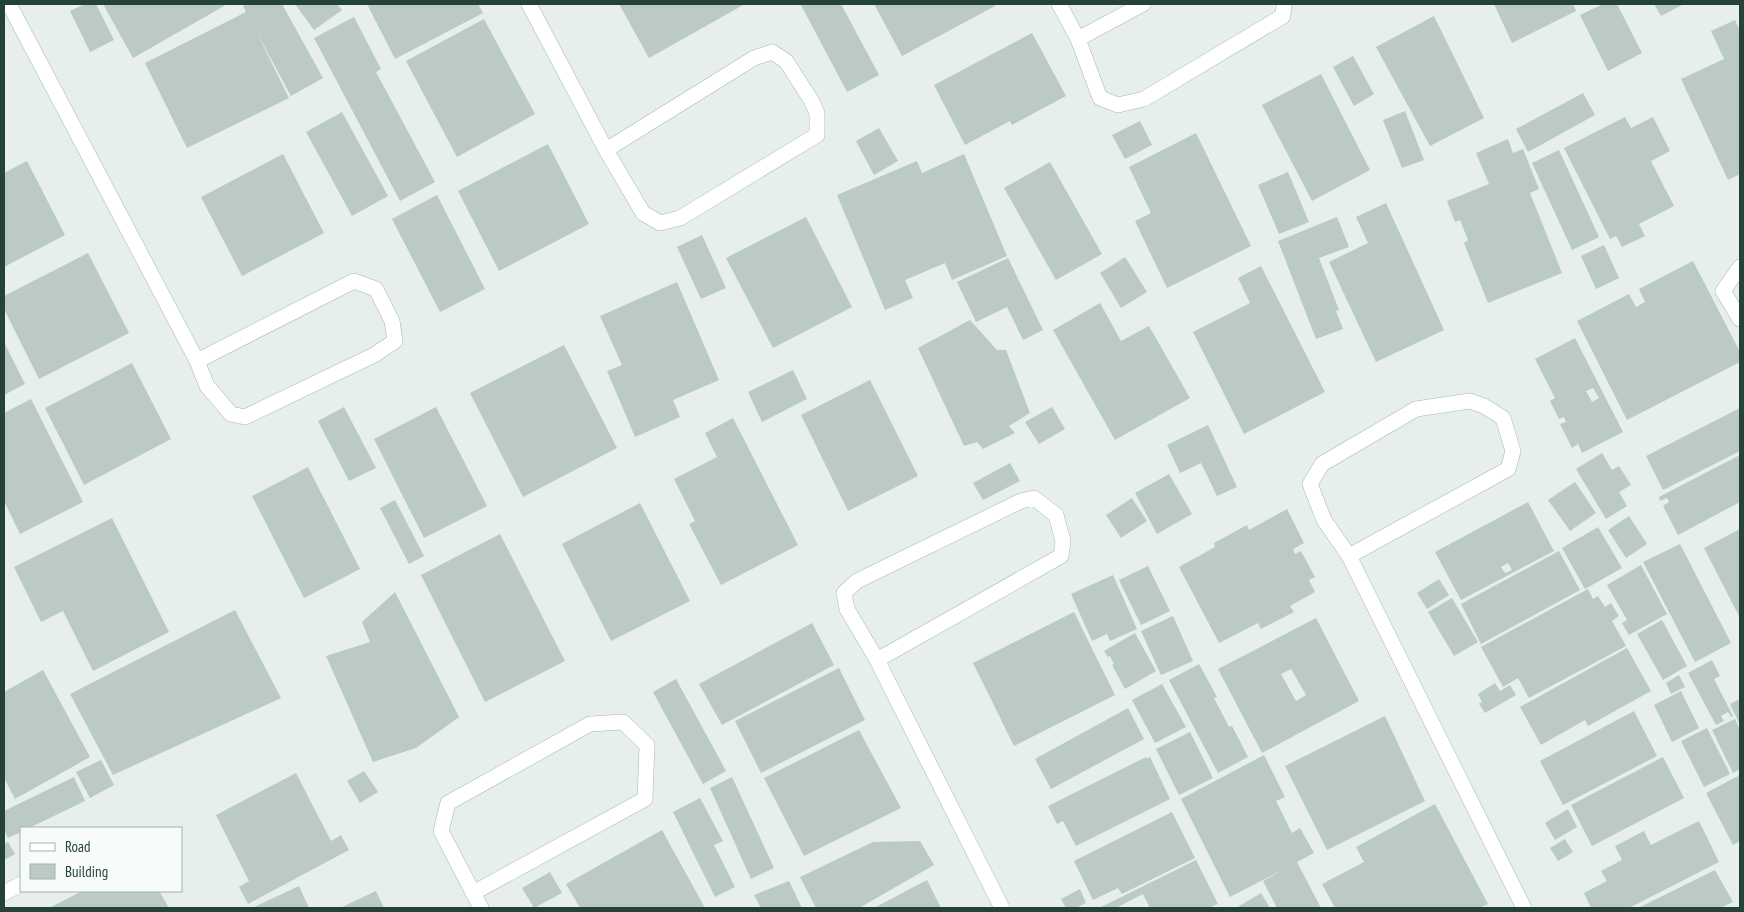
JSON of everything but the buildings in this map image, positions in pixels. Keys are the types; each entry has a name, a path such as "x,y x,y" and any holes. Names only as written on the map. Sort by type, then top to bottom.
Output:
{"street":[{"path":"9,4 197,361 207,386 231,414 245,417 374,355 395,341 392,321 376,289 354,280 197,361"},
{"path":"529,4 606,150 643,214 660,223 680,218 817,135 817,114 811,100 786,61 772,52 754,58 606,150"},
{"path":"1059,4 1078,39 1100,98 1118,105 1144,99 1283,16 1284,4"},
{"path":"1078,39 1143,4"},
{"path":"1740,267 1722,291 1740,319"},
{"path":"1349,556 1508,470 1513,450 1504,418 1484,406 1470,401 1416,409 1322,464 1310,484 1324,520 1349,556 1524,908"},
{"path":"877,660 1061,556 1063,541 1056,515 1034,498 1021,501 857,581 844,593 847,609 877,660 1002,908"},
{"path":"473,893 645,799 647,745 623,722 590,724 448,803 440,831 473,893 481,908"},
{"path":"4,893 20,885"}]}
